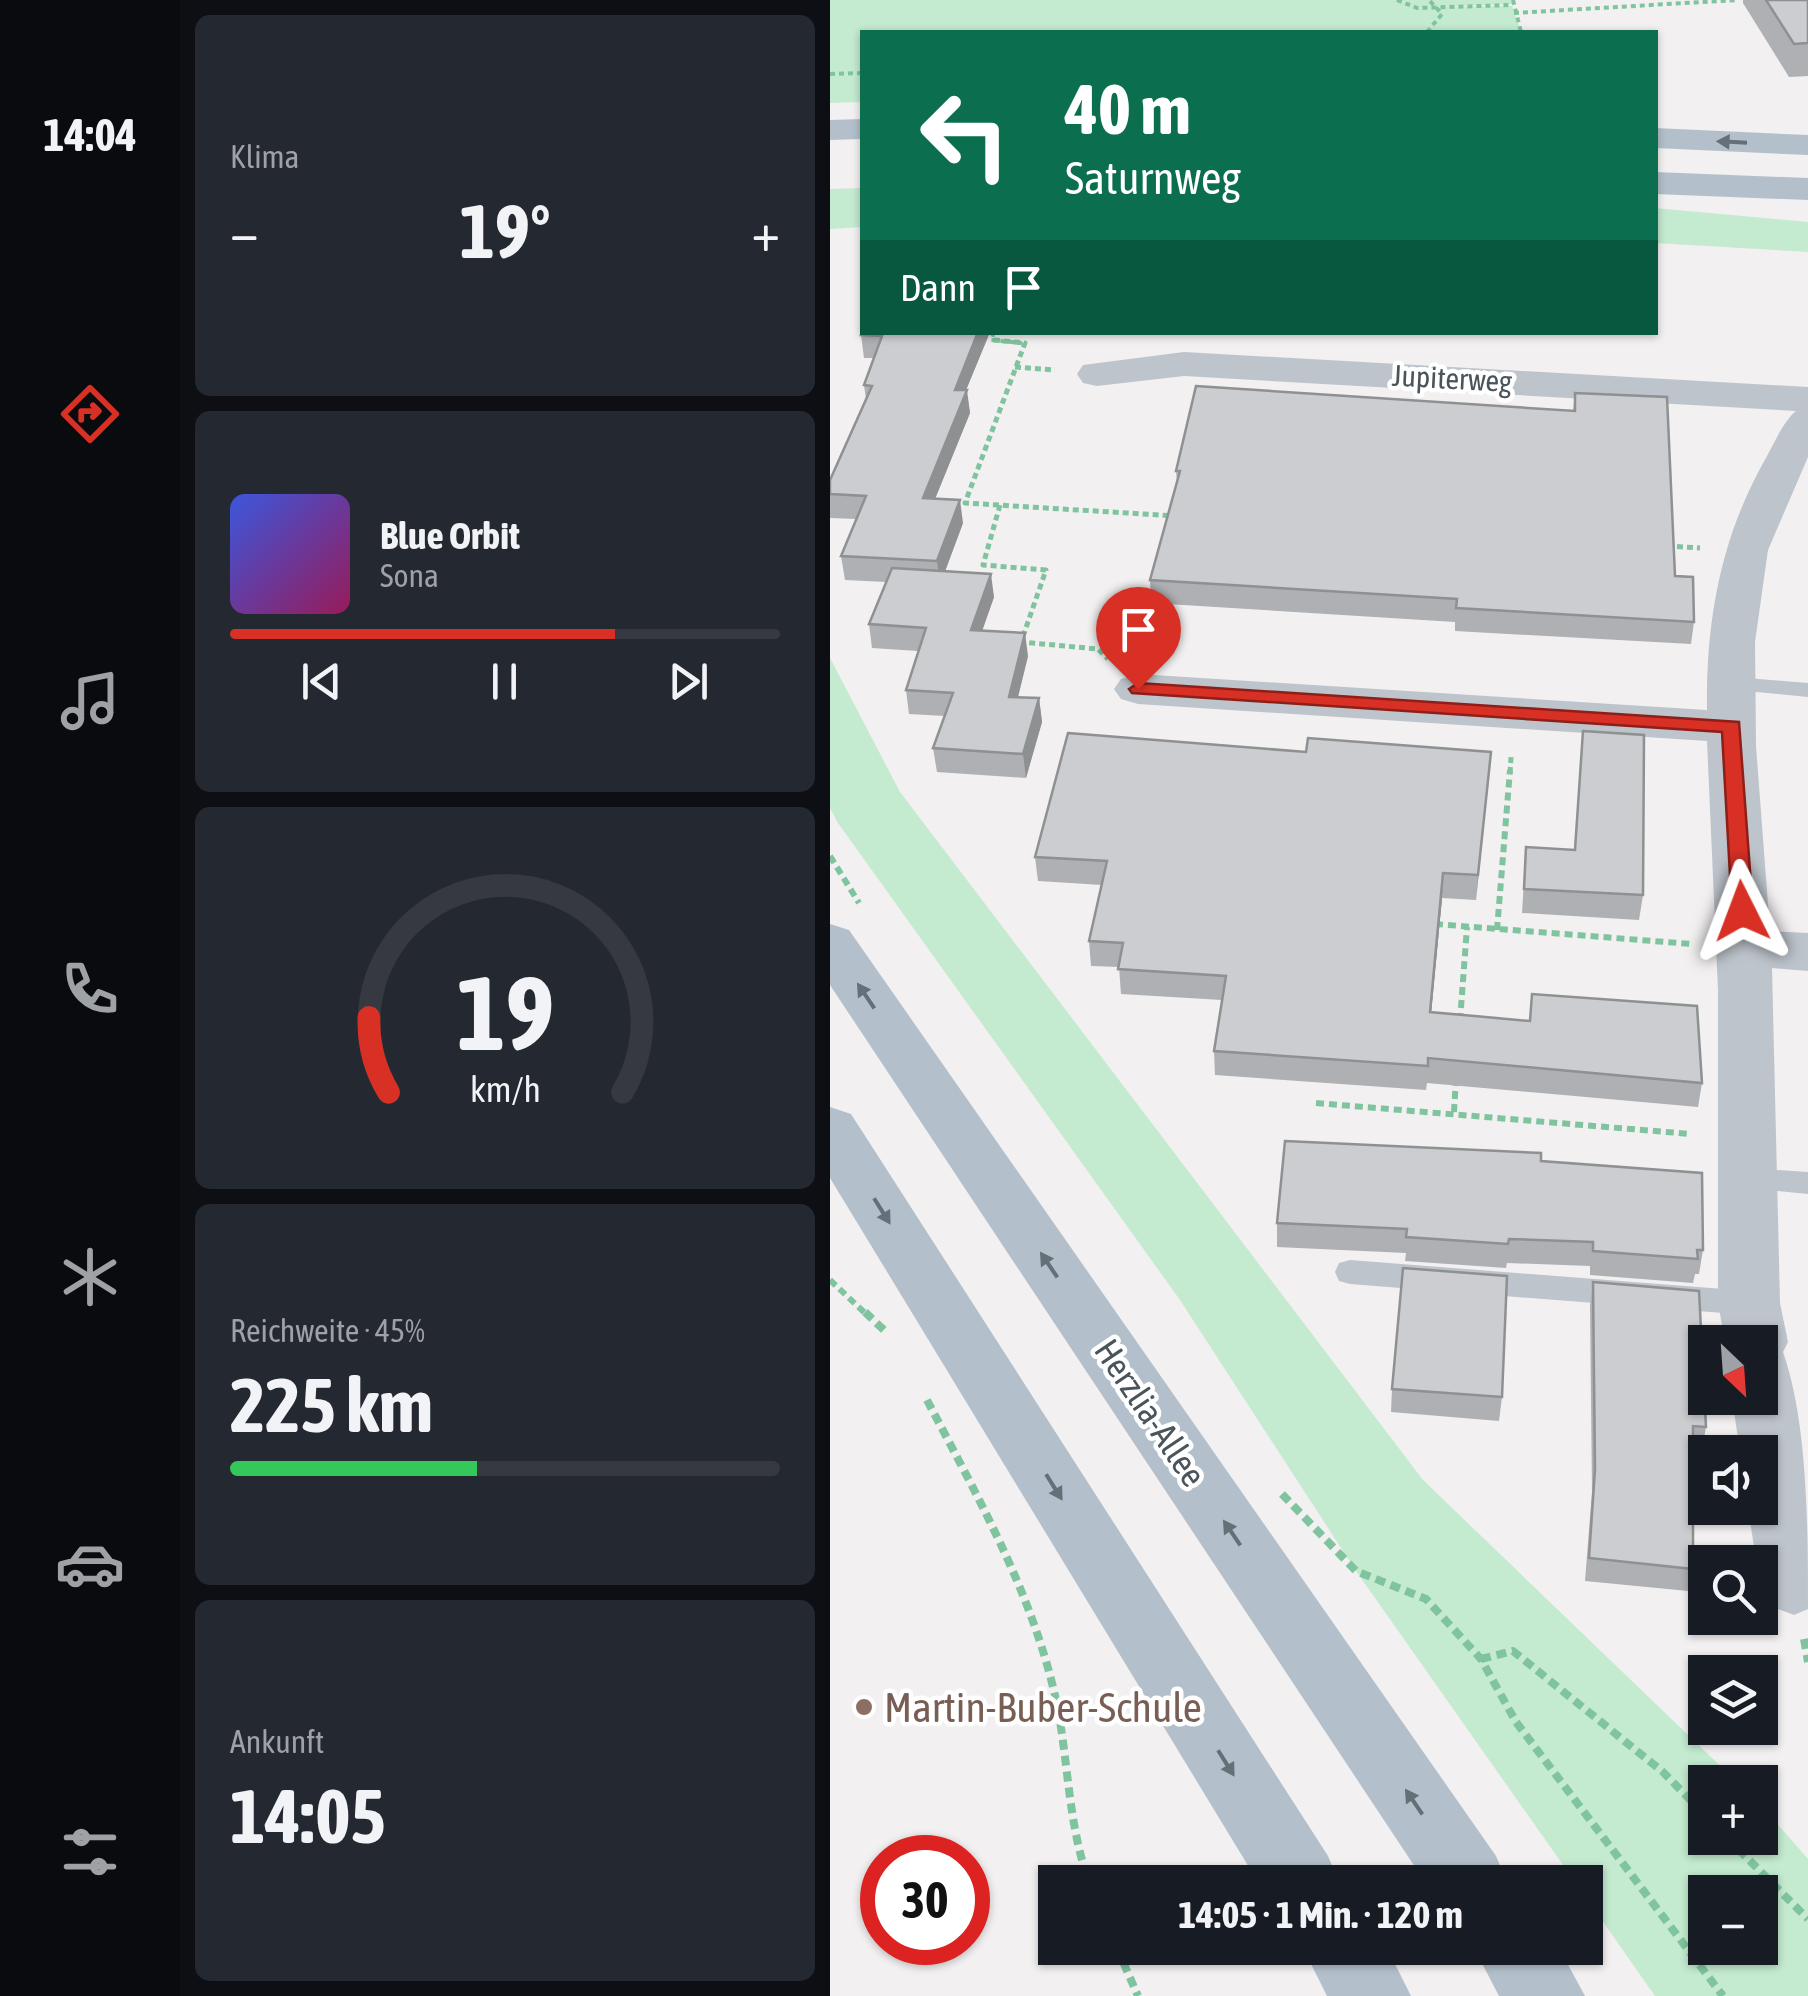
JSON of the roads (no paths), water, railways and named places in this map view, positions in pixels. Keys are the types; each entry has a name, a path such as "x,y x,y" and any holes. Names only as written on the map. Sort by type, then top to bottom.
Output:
{"main road":[{"path":"830,128 860,128"},
{"path":"1658,138 1808,145"},
{"path":"1658,183 1808,190"},
{"name":"Herzlia-Allee","path":"850,931 1458,1865"},
{"path":"830,1129 1290,1865"},
{"path":"1353,1965 1372,1996"},
{"path":"1525,1965 1546,1996"}],"street":[{"name":"Jupiterweg","path":"1096,374 1184,364 1808,399"},
{"path":"1753,1323 1744,948 1733,705 1735,621 1746,551 1775,478 1808,420"},
{"path":"1138,689 1515,712 1733,705"},
{"path":"1744,948 1808,952"},
{"path":"1767,1415 1794,1584"}],"lane":[{"path":"1733,705 1808,690"},
{"path":"1748,1159 1808,1183"},
{"path":"1350,1272 1753,1323"}],"place":[{"name":"Martin-Buber-Schule","path":"864,1707"}]}
